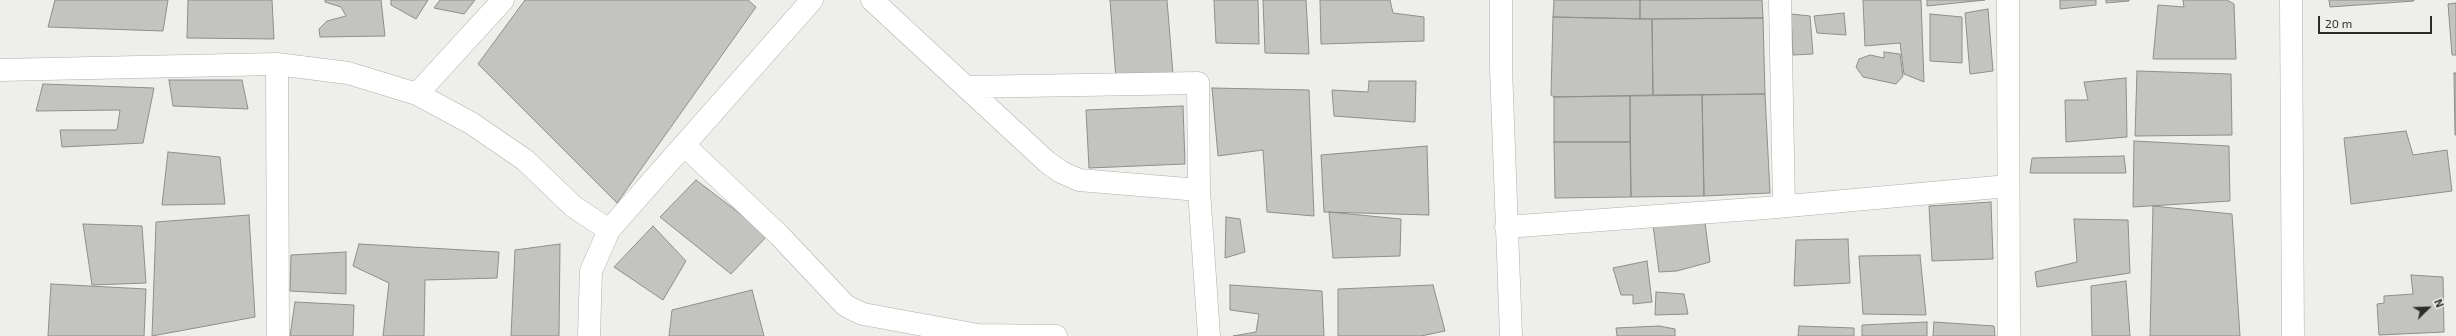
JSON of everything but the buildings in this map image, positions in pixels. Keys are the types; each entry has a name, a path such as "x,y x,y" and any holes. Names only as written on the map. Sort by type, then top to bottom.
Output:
{"street":[{"path":"417,94 503,0"},
{"path":"589,336 591,271 609,230 812,0"},
{"path":"872,0 1047,162 1061,172 1079,180 1199,190"},
{"path":"1501,0 1500,68 1511,336"},
{"path":"1780,0 1784,206"},
{"path":"2008,0 2009,336"},
{"path":"2291,0 2293,336"},
{"path":"277,64 278,336"},
{"path":"0,70 277,64 348,73 417,94 471,123 525,160 574,207 609,230"},
{"path":"966,87 1198,83 1199,190 1209,336"},
{"path":"684,145 780,235 850,308 863,314 978,336 1056,336"},
{"path":"1506,228 1784,206 2008,186"}]}
